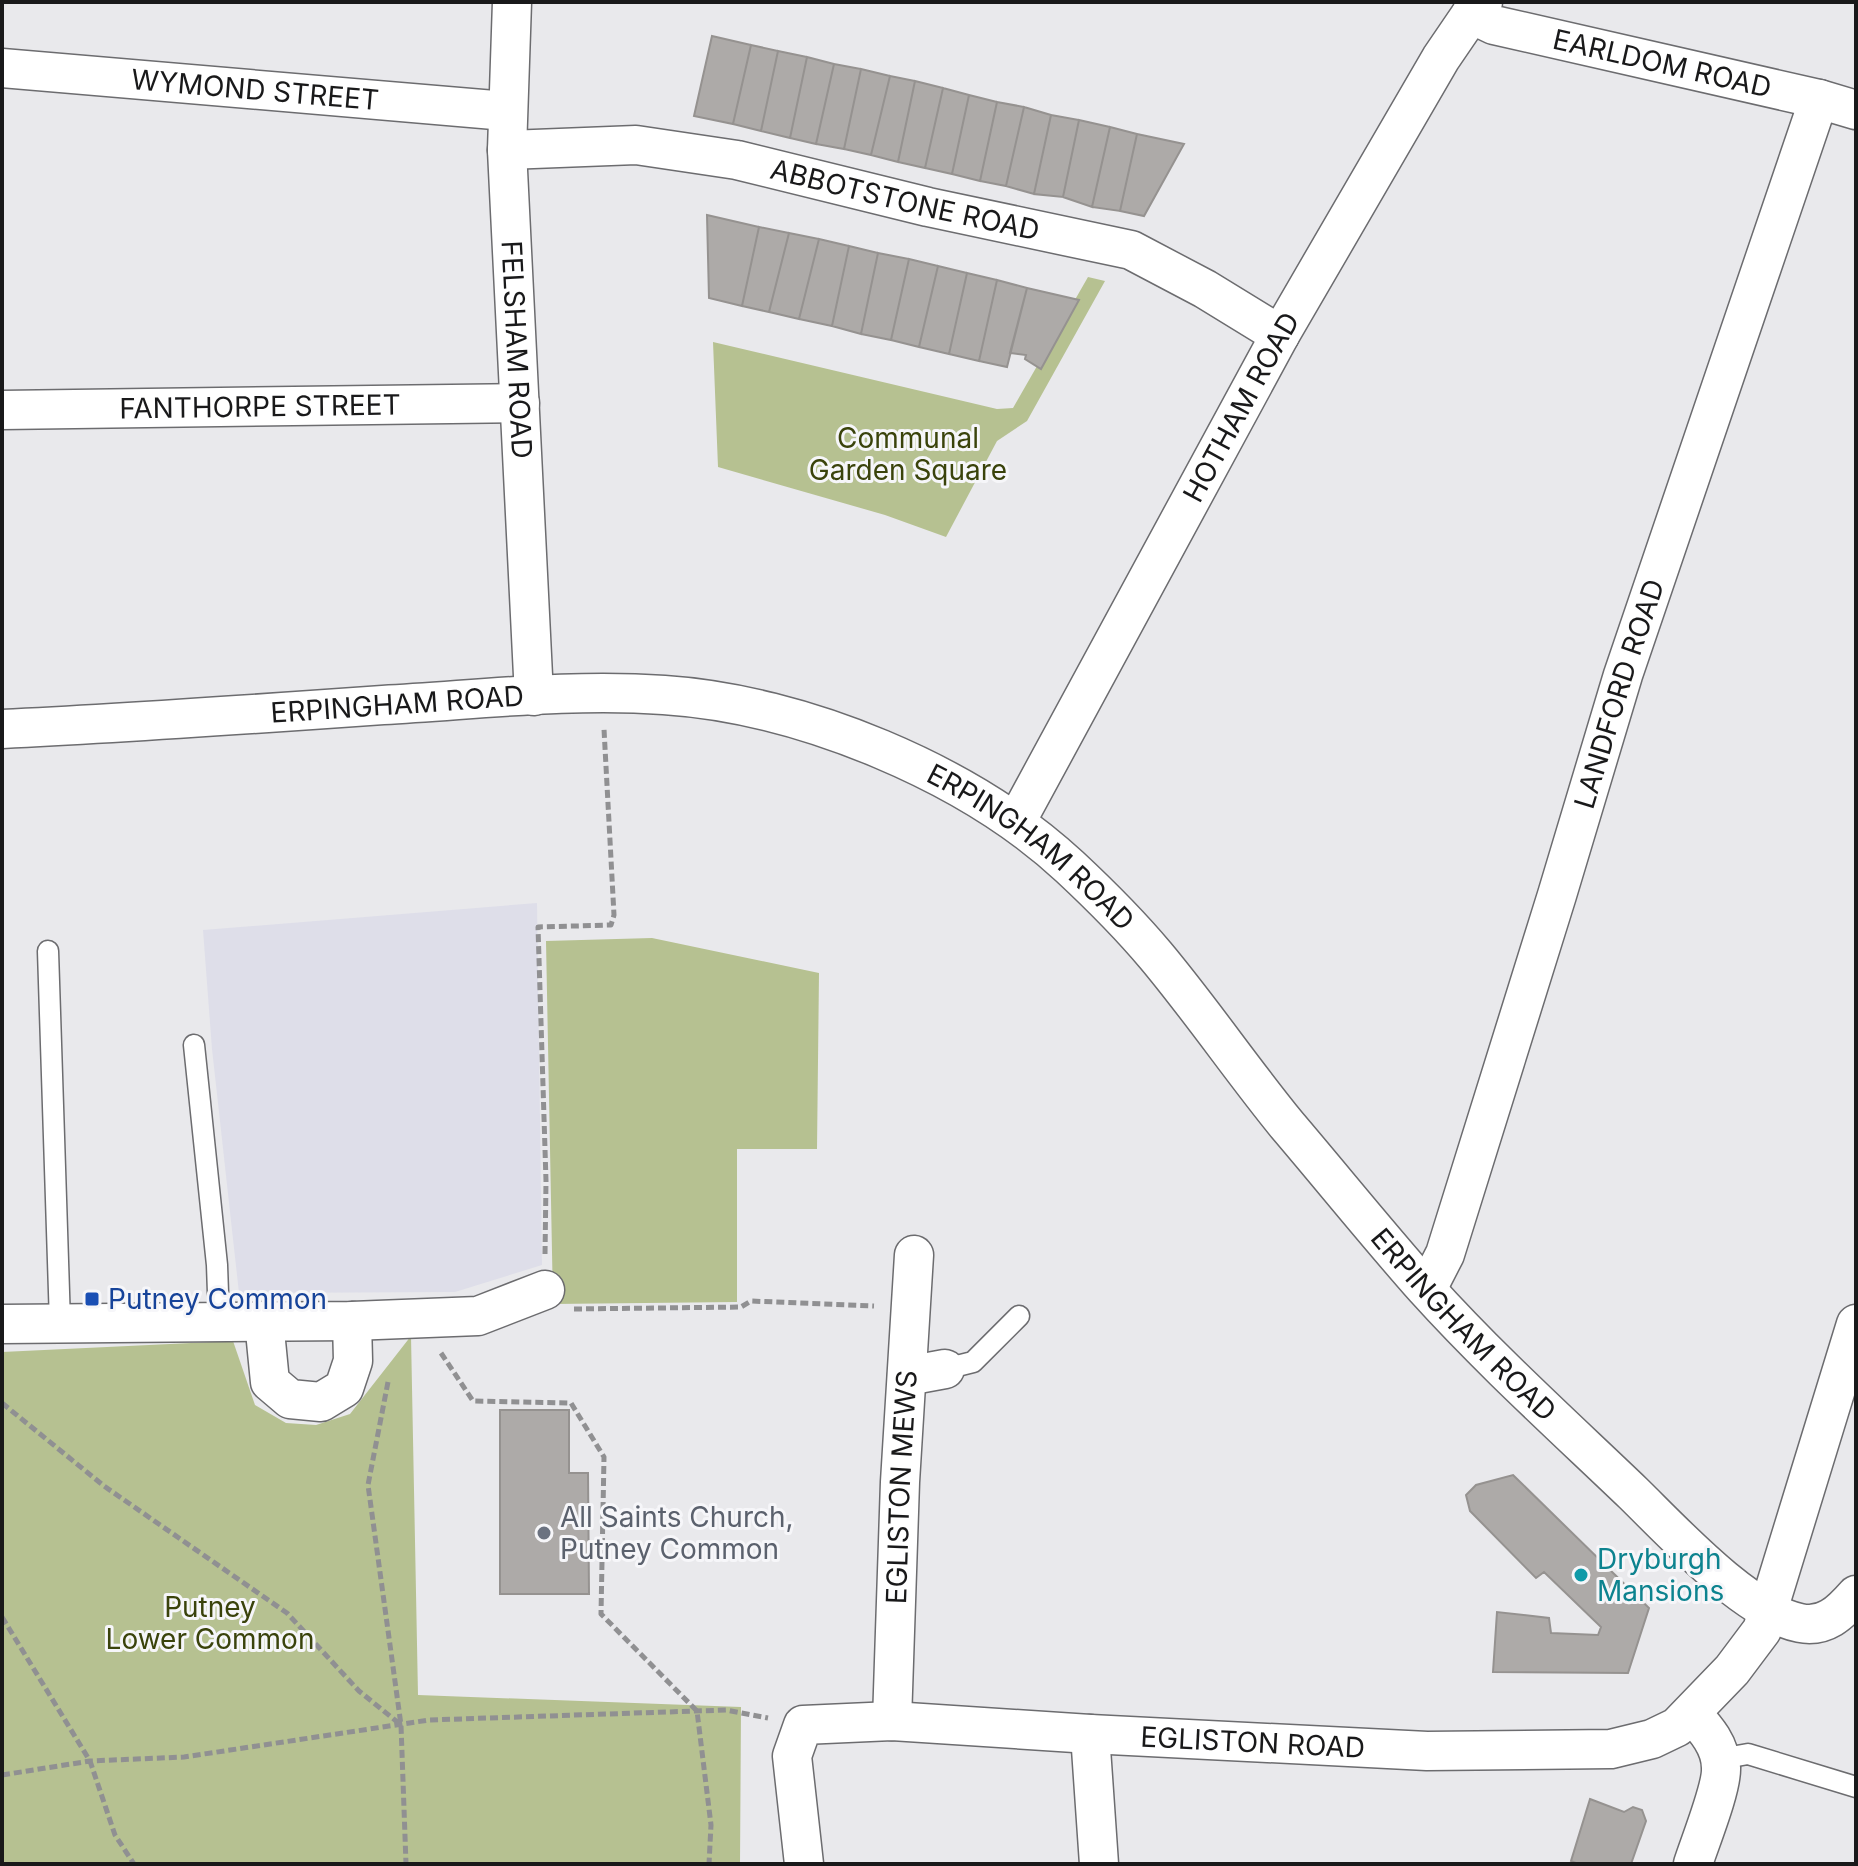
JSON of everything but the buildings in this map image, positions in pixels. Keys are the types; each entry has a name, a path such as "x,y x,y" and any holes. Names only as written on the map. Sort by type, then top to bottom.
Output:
{"street":[{"name":"FELSHAM ROAD","path":"512,2 507,150 534,696"},
{"name":"EARLDOM ROAD","path":"1477,8 1494,25 1856,110"},
{"name":"HOTHAM ROAD","path":"1016,822 1280,335 1441,58 1477,8"},
{"name":"WYMOND STREET","path":"2,68 506,111"},
{"name":"LANDFORD ROAD","path":"1427,1289 1445,1254 1623,675 1819,99"},
{"name":"ABBOTSTONE ROAD","path":"507,150 636,145 737,160 928,207 1131,250 1205,289 1280,335"},
{"name":"FANTHORPE STREET","path":"2,410 520,403"},
{"name":"ERPINGHAM ROAD","path":"2,729 598,692 714,699 777,714 909,761 977,796 1016,822 1068,865 1156,956 1262,1094 1427,1289 1507,1372 1674,1533 1744,1595 1791,1621 1814,1624 1831,1619 1854,1600"},
{"name":"EGLISTON MEWS","path":"892,1721 900,1482 914,1255"},
{"path":"2,1324 352,1321 478,1316 545,1290"},
{"path":"264,1321 270,1382 290,1399 321,1402 344,1388 353,1361 352,1321"},
{"name":"EGLISTON ROAD","path":"803,1725 892,1721 1427,1751 1611,1749 1664,1735 1692,1714 1762,1630 1856,1324"},
{"path":"907,1376 945,1369"},
{"path":"1692,1714 1708,1731 1720,1759 1719,1780 1693,1864"},
{"path":"803,1725 792,1756 804,1864"},
{"path":"1090,1734 1099,1864"}],"lane":[{"path":"48,951 60,1323"},
{"path":"194,1045 217,1265 219,1321"},
{"path":"945,1369 973,1362 1019,1316"},
{"path":"1720,1759 1748,1754 1856,1787"}],"path":[{"path":"598,692 604,725 614,915 611,925 538,927 546,1181 545,1290 552,1309 741,1307 751,1301 886,1306 912,1313"},
{"path":"433,1317 442,1358 473,1401 571,1403 604,1457 601,1614 697,1711 711,1825 709,1864"},
{"path":"389,1379 368,1485 401,1725 406,1864"},
{"path":"2,1403 104,1486 287,1613 359,1691 401,1725"},
{"path":"2,1617 90,1761 115,1835 134,1864"},
{"path":"2,1775 90,1761 184,1757 429,1720 726,1710 803,1725"}],"shaded area":[{"path":"537,903 542,1265 455,1292 239,1293 212,1049 203,930"}],"green space":[{"name":"Communal Garden Square","path":"1088,277 1105,281 1027,421 997,441 946,537 885,515 718,467 713,342 997,409 1013,408"},
{"path":"652,938 819,973 817,1149 737,1149 737,1302 553,1304 546,941"},
{"name":"Putney Lower Common","path":"411,1336 418,1695 741,1707 740,1864 2,1864 2,1352 233,1341 255,1405 286,1423 316,1425 350,1414"}],"place":[{"name":"Putney Common","path":"92,1299"},
{"name":"All Saints Church, Putney Common","path":"544,1533"},
{"name":"Dryburgh Mansions","path":"1581,1575"}]}
